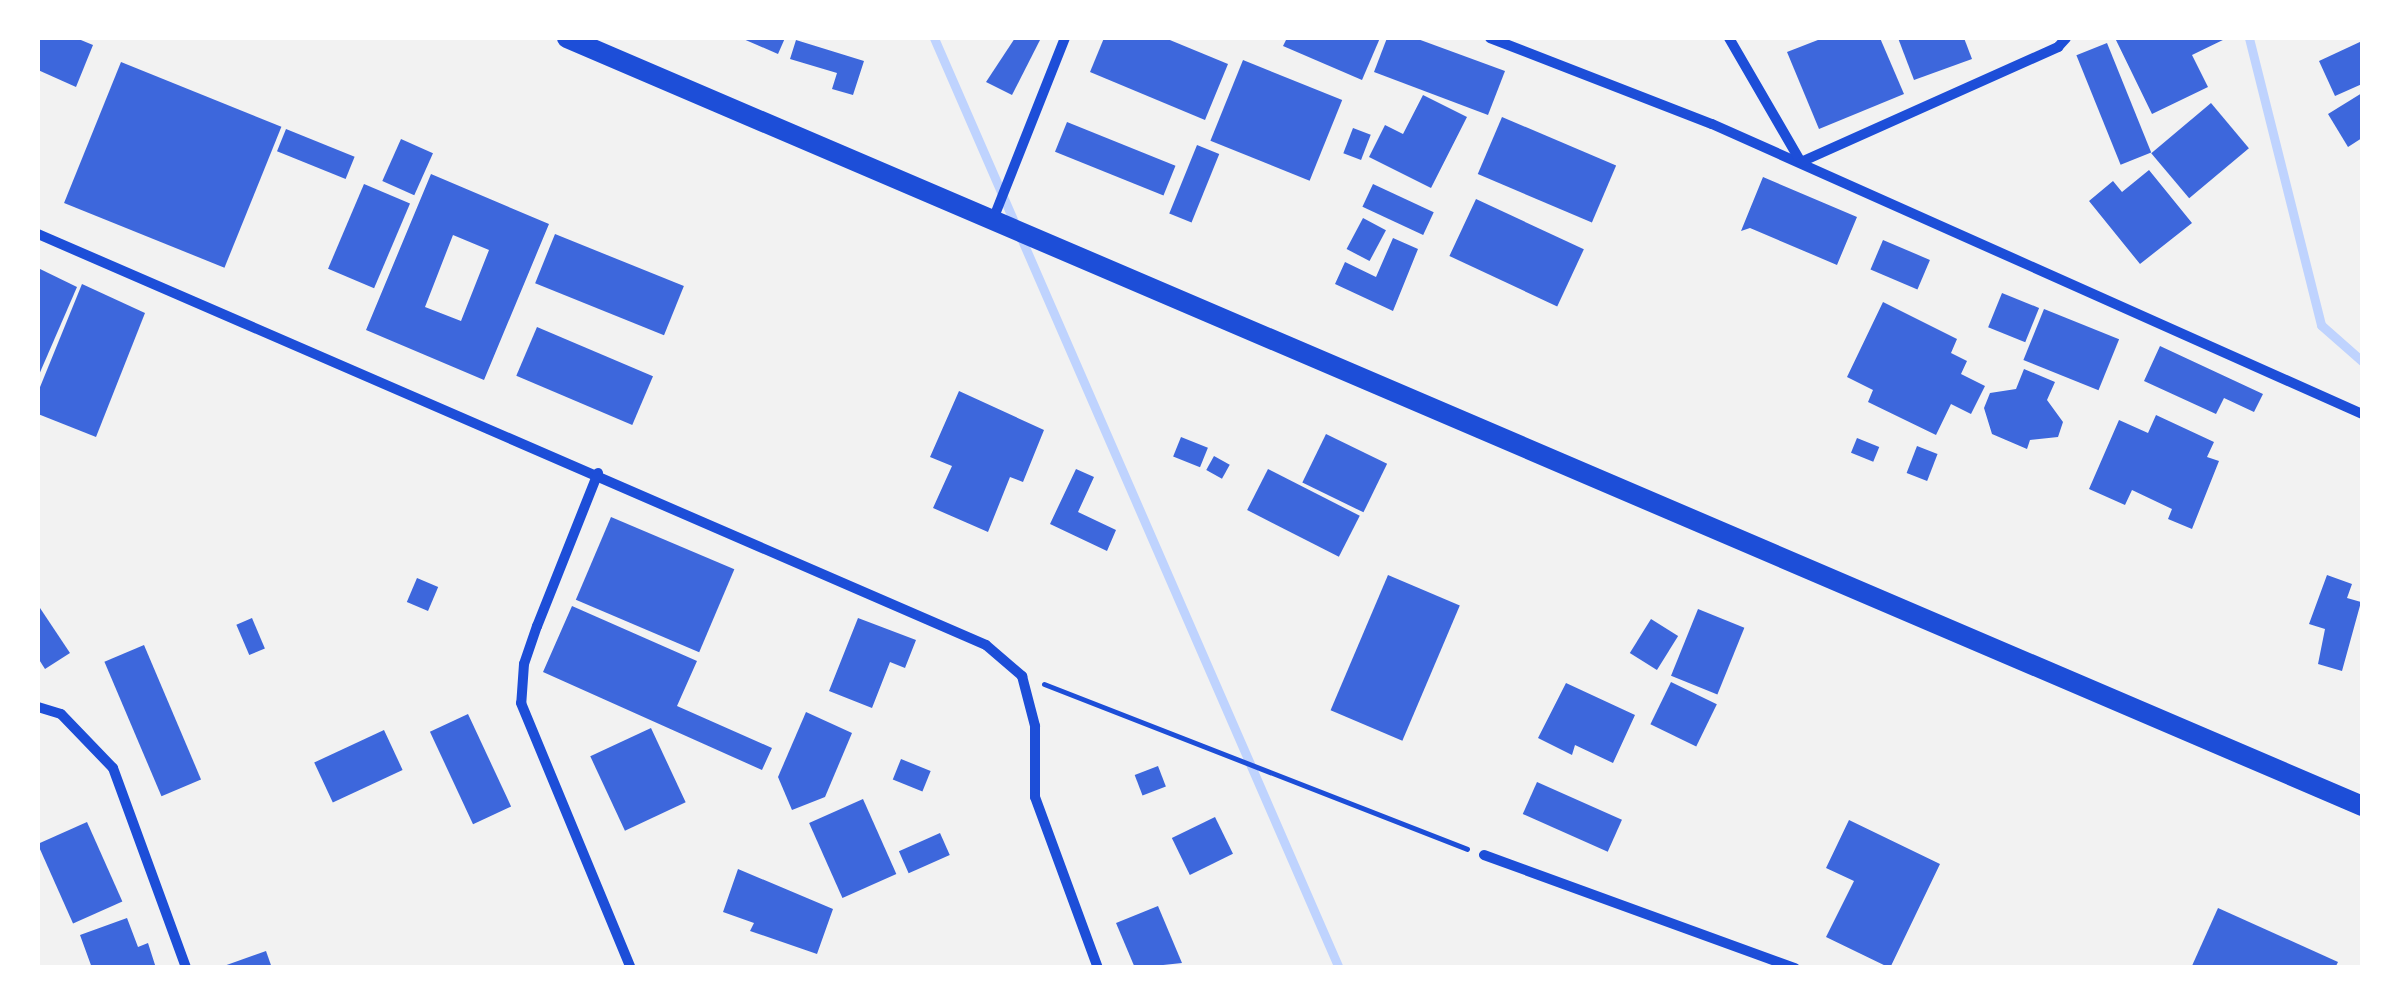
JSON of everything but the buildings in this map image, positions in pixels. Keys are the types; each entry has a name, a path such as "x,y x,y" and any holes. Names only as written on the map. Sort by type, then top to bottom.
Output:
{"main road":[{"path":"567,38 994,216 2362,806"}],"street":[{"path":"994,216 1065,38"},
{"path":"1490,38 1802,162 2362,414"},
{"path":"1729,38 1802,162"},
{"path":"1802,162 2058,46 2066,38"},
{"path":"38,234 598,472 986,645 1022,676 1035,726 1035,797 1098,968"},
{"path":"598,472 528,652 521,703 631,968"},
{"path":"38,708 61,714 113,768 186,968"},
{"path":"1484,856 1794,968"}],"path":[{"path":"1022,676 1484,856"}],"waterway":[{"path":"934,38 1339,968"},
{"path":"2249,38 2321,325 2362,361"}]}
